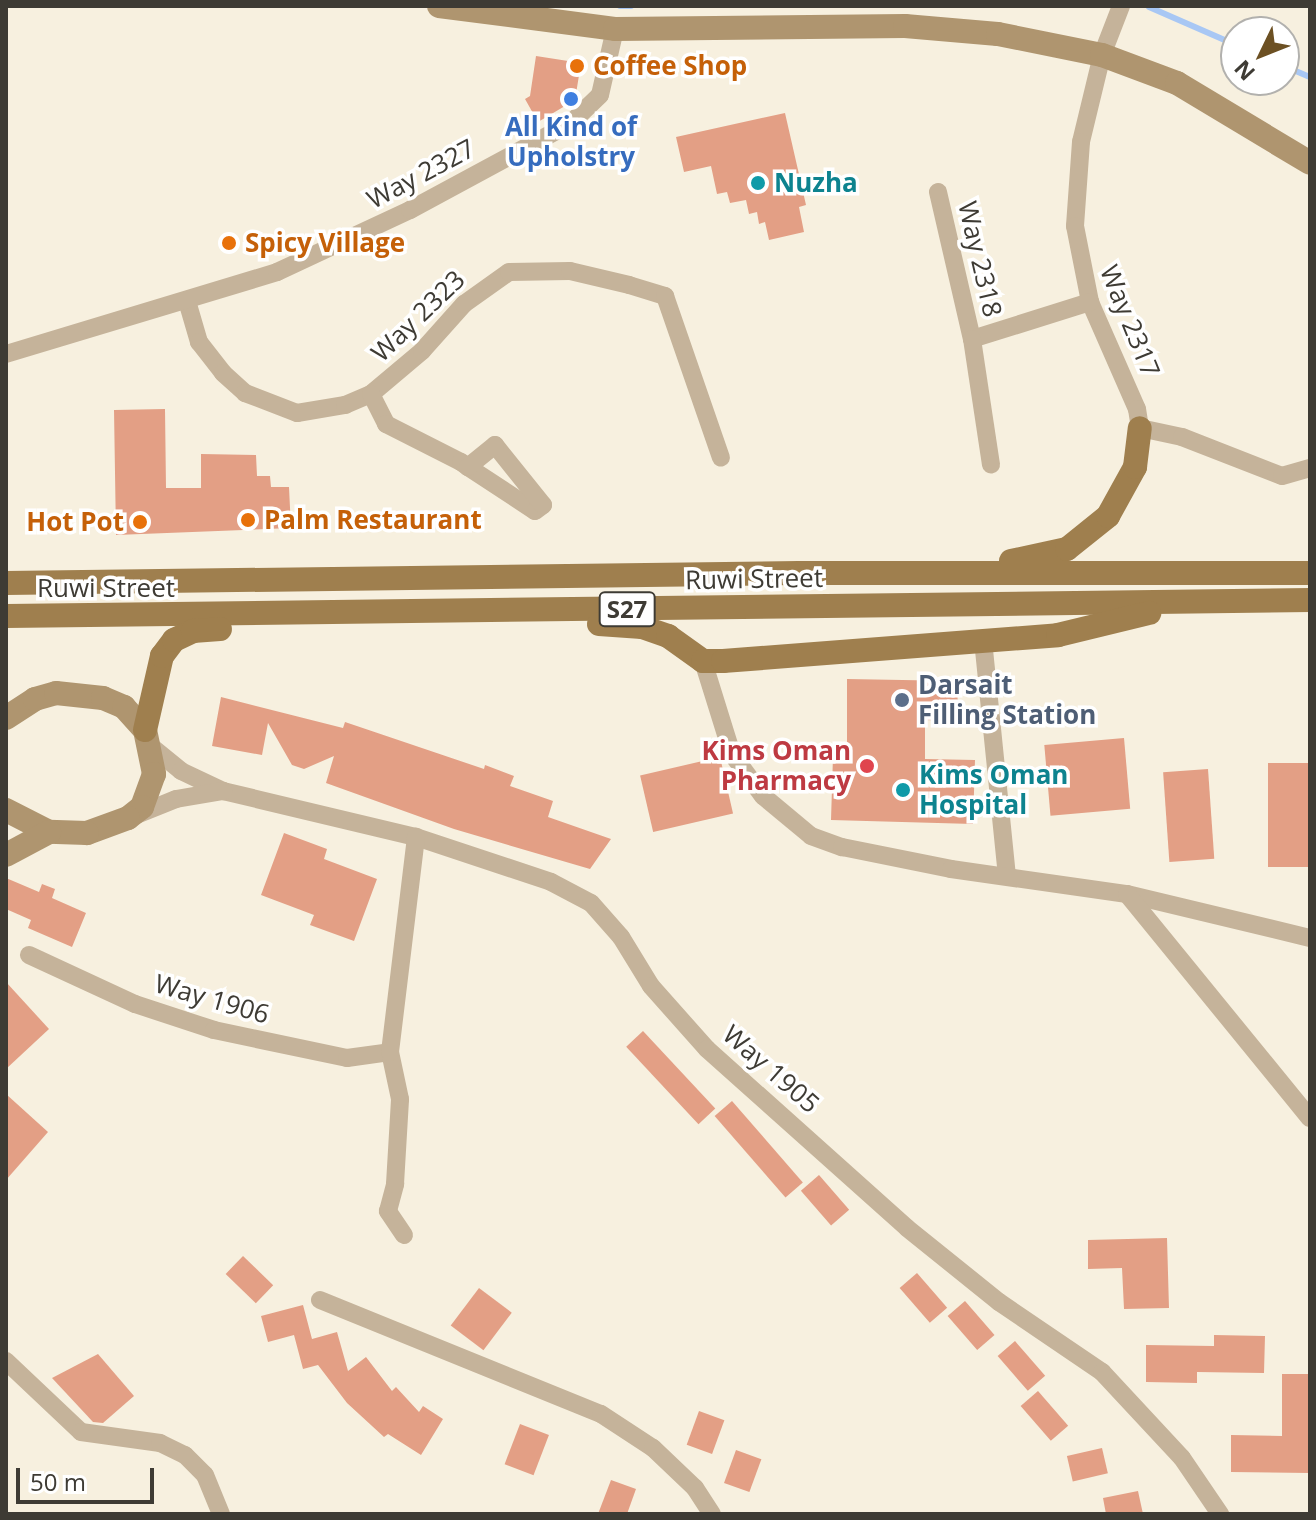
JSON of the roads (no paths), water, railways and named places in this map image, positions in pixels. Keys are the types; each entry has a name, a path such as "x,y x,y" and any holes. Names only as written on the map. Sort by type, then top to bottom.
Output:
{"main road":[{"path":"799,573 1027,560 1067,549 1090,534 1121,497 1135,467 1140,428"},
{"name":"Ruwi Street","path":"6,583 799,573 1310,573"},
{"path":"489,612 642,627 668,636 703,661 1058,635 1124,616 1248,600"},
{"name":"Ruwi Street","path":"6,616 282,616 1310,600"},
{"path":"149,739 156,671 174,640 193,631 246,627 282,616"}],"street":[{"path":"439,6 615,29 905,26 998,34 1102,55 1177,83 1310,163"},
{"name":"Way 2317","path":"1121,6 1102,55 1081,142 1074,196 1079,268 1090,302 1132,398 1140,428"},
{"name":"Way 2327","path":"6,354 277,272 369,232 571,123 600,95 615,29"},
{"name":"Way 2318","path":"938,192 972,339 991,465"},
{"name":"Way 2323","path":"187,301 199,342 245,393 297,413 345,405 371,394 490,283 509,272 570,271 665,296 721,458"},
{"name":"Way 2318","path":"972,339 1090,302"},
{"path":"371,394 386,424 468,467"},
{"path":"1140,428 1182,437 1282,476 1310,468"},
{"path":"983,640 1007,876"},
{"path":"703,661 732,754 763,796 796,826 842,847 1127,894 1310,938"},
{"path":"6,718 35,699 78,692 124,707 149,739 153,784 142,807 128,818 87,833 49,832 6,810"},
{"name":"Way 1905","path":"149,739 181,771 223,791 416,837 551,882 591,903 621,937 651,986 707,1049 907,1228 999,1302 1102,1372 1182,1458 1220,1514"},
{"name":"Way 1905","path":"128,818 176,799 223,791"},
{"path":"6,855 49,832"},
{"path":"404,1235 388,1211 395,1184 400,1099 390,1052 416,837"},
{"path":"1127,894 1310,1118"},
{"name":"Way 1906","path":"29,955 135,1004 214,1030 347,1058 390,1052"},
{"path":"320,1300 601,1414 653,1448 695,1488 712,1514"},
{"path":"6,1361 81,1432 160,1443 185,1455 205,1475 221,1514"}],"waterway":[{"path":"620,6 631,6"},
{"path":"1149,7 1220,38"},
{"path":"1300,73 1310,77"}],"place":[{"name":"Coffee Shop","path":"577,66"},
{"name":"All Kind of Upholstry","path":"571,99"},
{"name":"Nuzha","path":"758,183"},
{"name":"Spicy Village","path":"229,243"},
{"name":"Palm Restaurant","path":"248,520"},
{"name":"Hot Pot","path":"140,522"},
{"name":"Darsait Filling Station","path":"902,700"},
{"name":"Kims Oman Pharmacy","path":"867,766"},
{"name":"Kims Oman Hospital","path":"903,790"}]}
